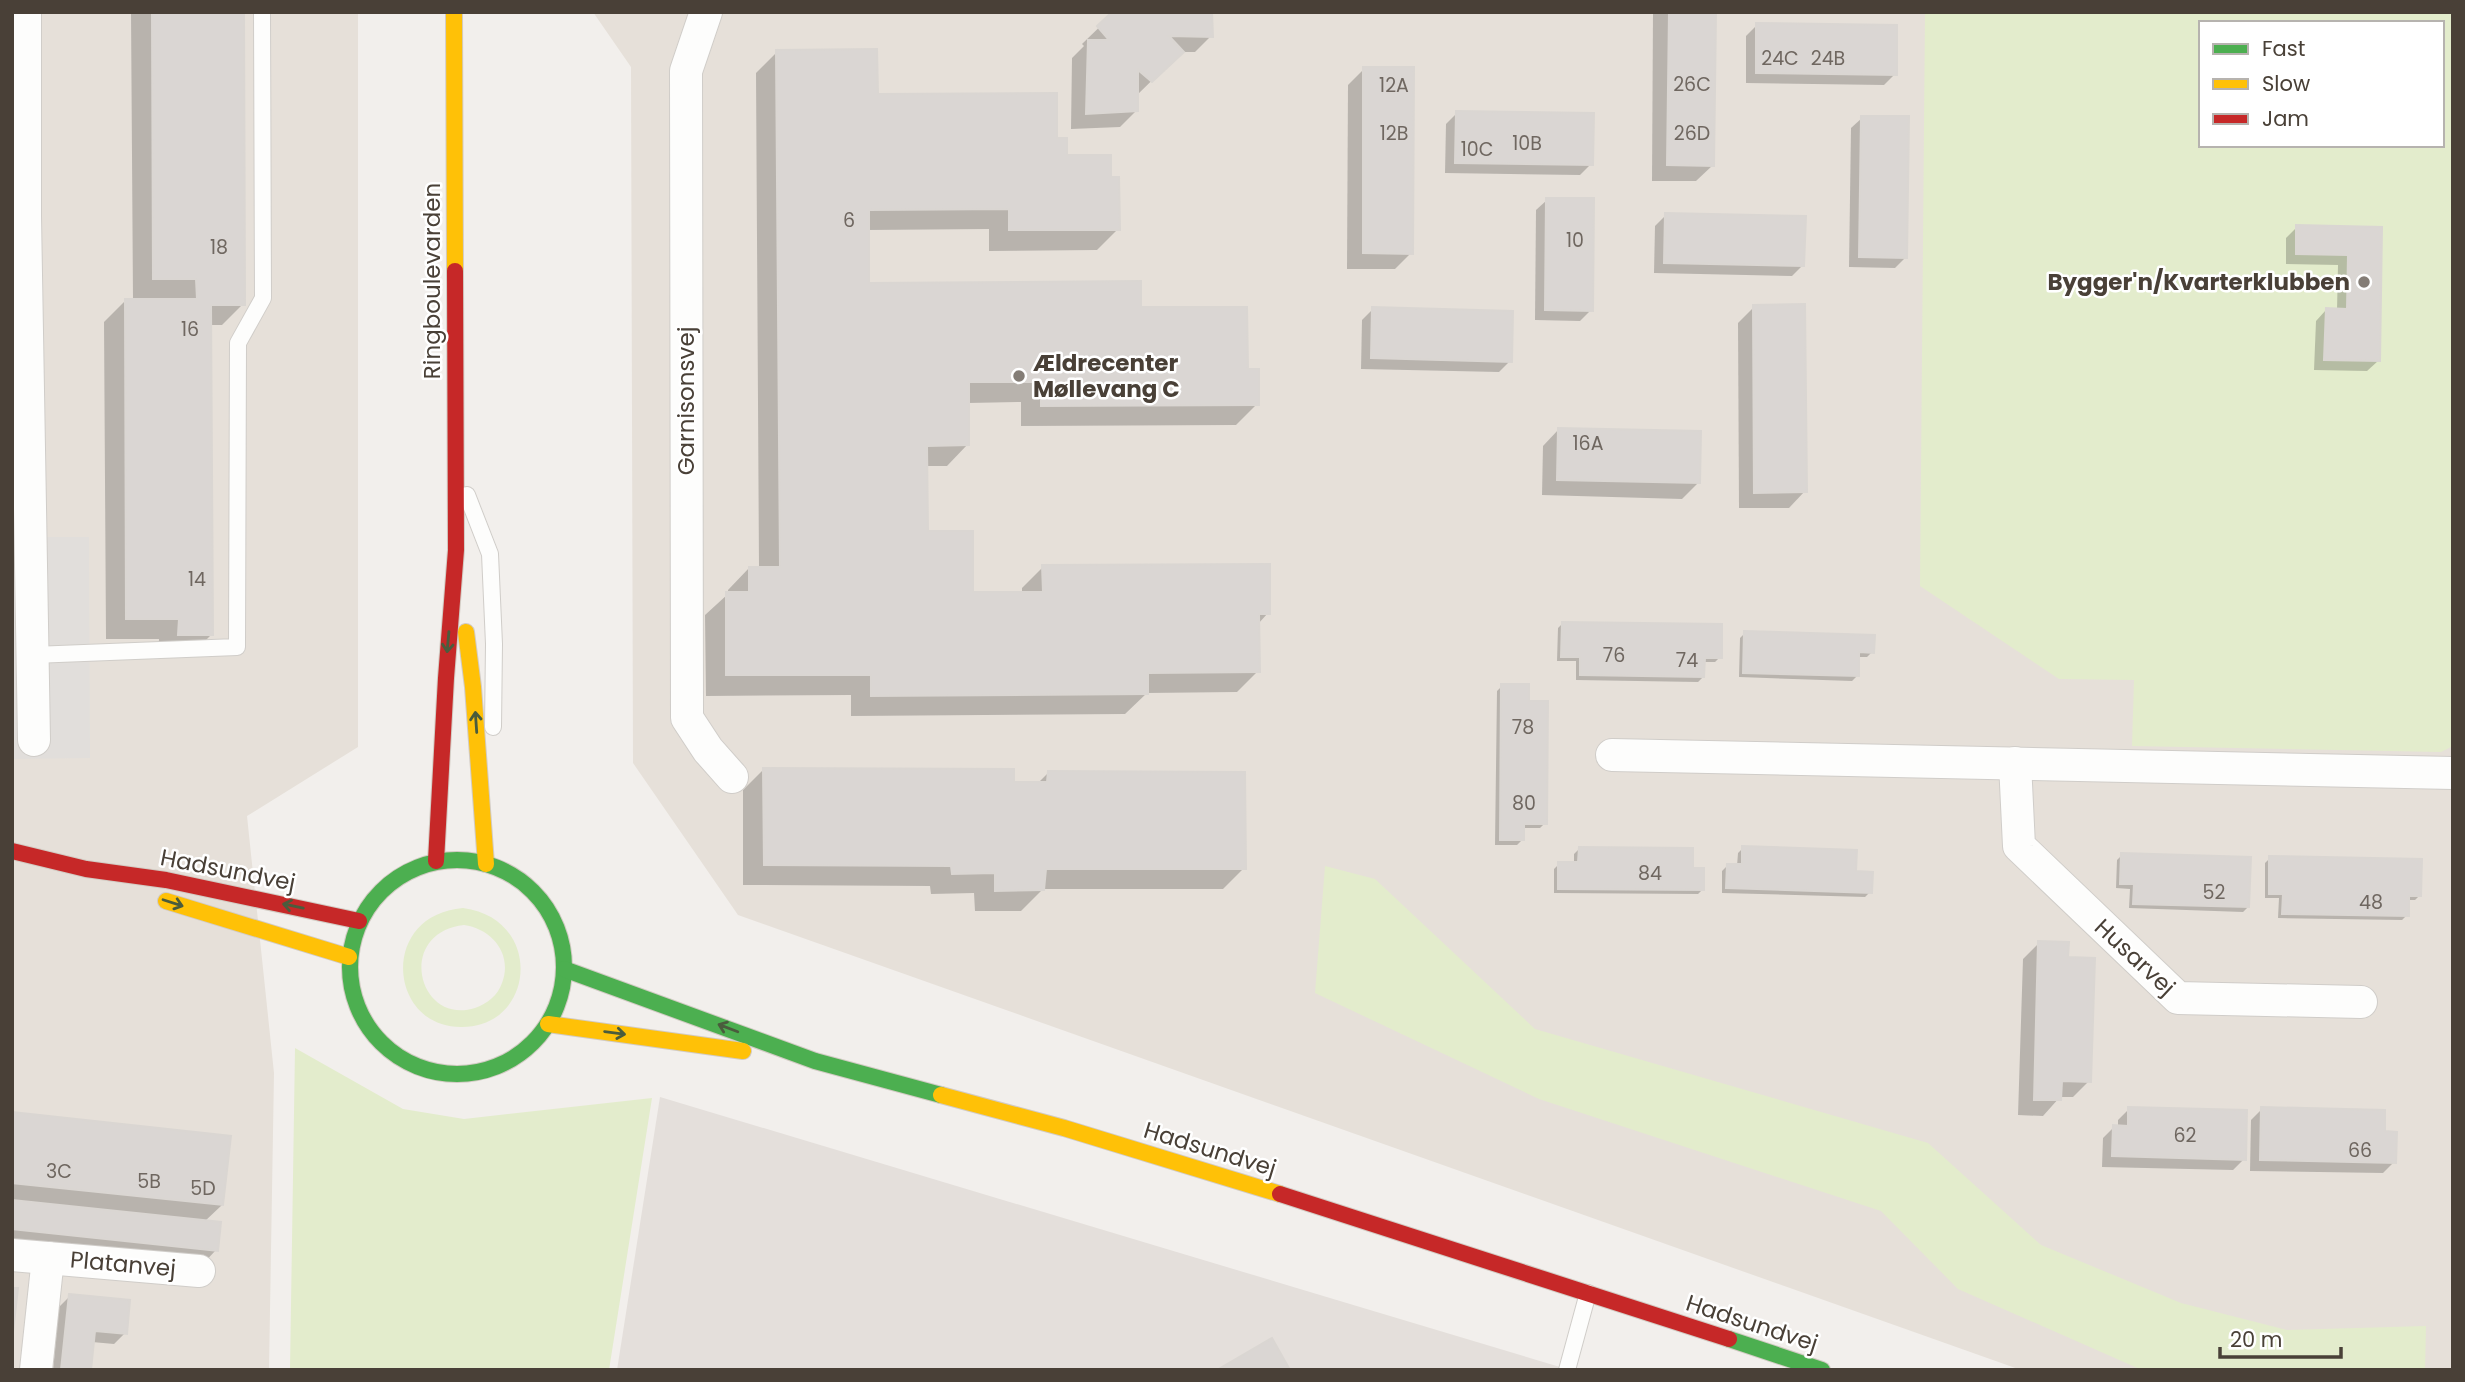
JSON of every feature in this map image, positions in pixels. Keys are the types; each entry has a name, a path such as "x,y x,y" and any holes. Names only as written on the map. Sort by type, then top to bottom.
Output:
{"main road":[{"name":"Ringboulevarden","path":"436,861 456,550 454,12"},
{"name":"Ringboulevarden","path":"456,550 473,687 486,864"},
{"name":"Hadsundvej","path":"12,850 86,869 166,880 359,921"},
{"path":"462,860 486,864 512,875 534,893 552,916 562,943 564,969 560,998 548,1024 531,1045 509,1062 483,1072 454,1075 419,1069 389,1052 365,1025 352,993 349,957 359,921 370,903 399,876 436,861 462,860"},
{"name":"Hadsundvej","path":"86,869 232,923 349,957"},
{"name":"Hadsundvej","path":"564,969 815,1061 1064,1128 1338,1211 1822,1370"},
{"name":"Hadsundvej","path":"548,1024 815,1061"}],"street":[{"path":"25,12 19,216 34,740"},
{"name":"Garnisonsvej","path":"706,12 686,71 687,718 708,750 733,777"},
{"path":"1612,755 2453,772"},
{"name":"Husarvej","path":"2015,763 2019,846 2178,999 2361,1002"},
{"name":"Platanvej","path":"12,1255 199,1271"},
{"name":"Platanvej","path":"36,1370 47,1258"}],"lane":[{"path":"33,654 237,647 238,343 263,298 262,12"},
{"path":"456,466 490,554 494,721 484,834"},
{"path":"1567,1370 1588,1293"}],"shaded area":[{"path":"12,12 358,12 358,747 247,816 274,1073 269,1370 12,1370"},
{"path":"593,12 2453,12 2453,1370 2021,1370 738,915 633,763 631,67"},
{"path":"12,537 89,537 90,758 12,759"},
{"path":"660,1097 1570,1370 617,1370"}],"green space":[{"path":"1925,12 2452,12 2453,746 2441,752 2132,746 2134,680 2059,679 1920,586"},
{"path":"1325,866 1375,879 1535,1029 1928,1143 2041,1245 2181,1303 2287,1330 2426,1326 2425,1370 2142,1370 1958,1289 1881,1211 1539,1099 1315,993"},
{"path":"463,908 489,916 508,931 518,951 520,972 516,993 504,1010 486,1023 461,1027 437,1022 419,1009 407,991 403,970 406,949 417,930 436,915","holes":["464,925 474,927 491,937 498,945 505,962 505,972 500,987 488,1001 475,1008 455,1010 440,1004 428,992 422,976 422,960 429,944 442,932"]},
{"path":"295,1048 403,1109 464,1119 652,1098 609,1370 290,1370"}],"building":[{"path":"152,12 244,12 245,305 211,305 213,635 178,635 179,619 126,619 125,299 197,299 196,279 153,279"},
{"path":"1112,12 1212,12 1213,37 1169,36 1184,52 1152,82 1138,70 1138,111 1086,114 1088,40 1109,40 1097,26"},
{"path":"1669,12 1716,12 1714,166 1667,165"},
{"path":"1756,23 1897,25 1897,75 1756,73"},
{"name":"Ældrecenter Møllevang C","path":"877,49 878,94 1057,93 1057,138 1067,138 1067,155 1111,155 1111,177 1119,177 1120,230 1009,230 1009,209 869,210 869,283 1141,281 1141,307 1247,307 1248,369 1259,369 1259,405 1041,406 1041,382 969,382 969,445 927,446 928,531 973,531 973,592 1043,592 1042,565 1270,564 1270,614 1259,614 1260,672 1148,673 1148,694 871,696 871,675 726,675 726,592 749,592 749,567 780,567 776,50"},
{"path":"1363,67 1414,67 1413,254 1363,253"},
{"path":"1456,111 1594,113 1593,165 1455,163"},
{"path":"1861,116 1909,116 1907,258 1859,257"},
{"path":"1546,198 1594,198 1593,311 1545,310"},
{"path":"1665,213 1806,216 1804,266 1664,263"},
{"name":"Bygger'n/Kvarterklubben","path":"2296,225 2382,227 2380,361 2324,360 2326,308 2347,309 2348,255 2296,254"},
{"path":"1805,304 1807,492 1754,493 1753,305"},
{"path":"1372,307 1513,311 1512,362 1371,358"},
{"path":"1558,428 1701,431 1700,483 1557,480"},
{"path":"1562,622 1722,624 1722,658 1705,658 1704,677 1580,675 1580,657 1561,657"},
{"path":"1744,631 1875,635 1874,653 1859,652 1859,676 1743,673"},
{"path":"1501,684 1529,684 1529,701 1548,701 1547,824 1524,824 1524,840 1500,840"},
{"path":"763,768 1014,769 1014,782 1047,782 1048,771 1245,772 1246,869 1046,869 1044,890 995,891 995,873 952,874 951,866 764,865"},
{"path":"1742,846 1857,850 1856,871 1873,872 1872,893 1726,888 1727,864 1742,864"},
{"path":"1579,847 1693,848 1693,868 1704,868 1704,890 1558,889 1558,862 1578,862"},
{"path":"2121,853 2251,857 2249,907 2133,904 2134,884 2120,884"},
{"path":"2269,856 2422,859 2421,896 2409,896 2409,916 2282,914 2283,894 2269,894"},
{"path":"2038,941 2069,942 2068,957 2095,958 2091,1082 2062,1081 2061,1100 2034,1100"},
{"path":"2128,1107 2247,1110 2246,1160 2112,1156 2113,1125 2128,1126"},
{"path":"2261,1107 2385,1110 2385,1131 2397,1132 2396,1163 2260,1160"},
{"path":"12,1112 231,1136 223,1205 12,1183"},
{"path":"12,1200 221,1222 218,1251 12,1229"},
{"path":"12,1288 18,1288 12,1341"},
{"path":"69,1294 130,1300 127,1334 95,1331 91,1370 61,1370"},
{"path":"1272,1338 1290,1370 1217,1370"}],"traffic: fast":[{"path":"457,860 498,868 533,891 556,926 564,967 556,1008 533,1043 498,1066 457,1074 416,1066 381,1043 358,1008 350,967 358,926 381,891 416,868 457,860"},
{"path":"564,969 815,1061 941,1095"},
{"path":"1729,1339 1822,1370"}],"traffic: slow":[{"path":"454,12 455,271"},
{"path":"466,632 473,687 486,864"},
{"path":"166,901 349,957"},
{"path":"548,1024 743,1051"},
{"path":"941,1095 1064,1128 1280,1194"}],"traffic: jam":[{"path":"436,861 456,550 455,271"},
{"path":"12,851 86,869 166,880 359,921"},
{"path":"1280,1194 1729,1339"}],"place":[{"name":"Bygger'n/Kvarterklubben","path":"2364,282"},
{"name":"Ældrecenter Møllevang C","path":"1019,376"}]}
